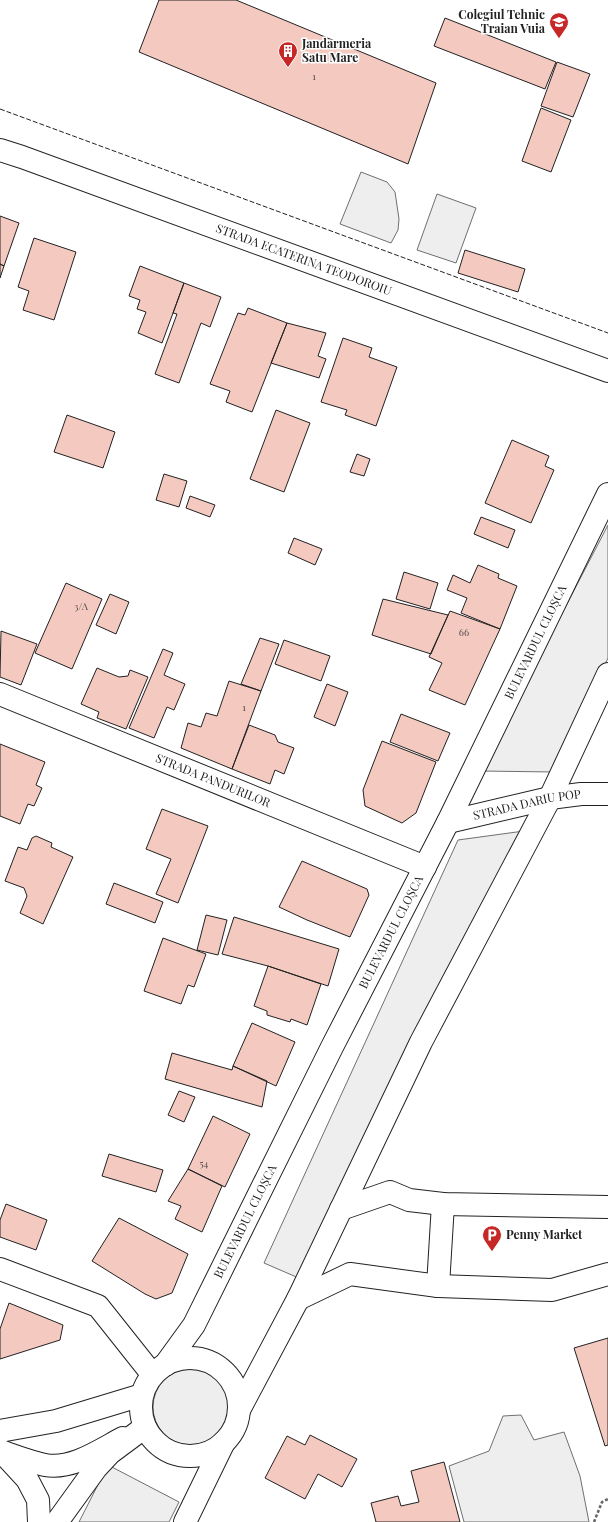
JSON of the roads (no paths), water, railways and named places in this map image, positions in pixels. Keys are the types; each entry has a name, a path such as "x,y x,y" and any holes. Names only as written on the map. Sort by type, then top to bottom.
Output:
{"main road":[{"name":"STRADA ECATERINA TEODOROIU","path":"0,150 59,170 608,371"},
{"name":"BULEVARDUL CLOȘCA","path":"158,1370 194,1325 332,1047 448,822 608,494"},
{"path":"186,1522 224,1442 234,1428 239,1410 298,1299 421,1042 550,798 608,674"},
{"name":"STRADA PANDURILOR","path":"0,694 425,867"},
{"name":"STRADA DARIU POP","path":"448,822 550,798 581,794 608,794"},
{"path":"342,1209 390,1192 409,1200 443,1204 608,1207"},
{"path":"438,1286 443,1204"},
{"path":"0,1269 98,1306 158,1370"},
{"path":"298,1299 350,1274 438,1286 552,1290 608,1274"},
{"path":"224,1442 208,1452 191,1456 173,1453 157,1444 145,1427 141,1411 142,1394 158,1370 181,1359 199,1358 216,1365 229,1376 237,1393 239,1410"},
{"path":"0,1444 56,1421 142,1394"},
{"path":"0,1444 46,1465 64,1465 81,1460 145,1427"},
{"path":"57,1522 96,1468 110,1453 145,1427"},
{"path":"0,1444 28,1479 38,1500 39,1522"}],"place":[{"name":"Colegiul Tehnic Traian Vuia","path":"559,39"},
{"name":"Jandarmeria Satu Mare","path":"288,68"},
{"name":"Penny Market","path":"492,1252"}]}
